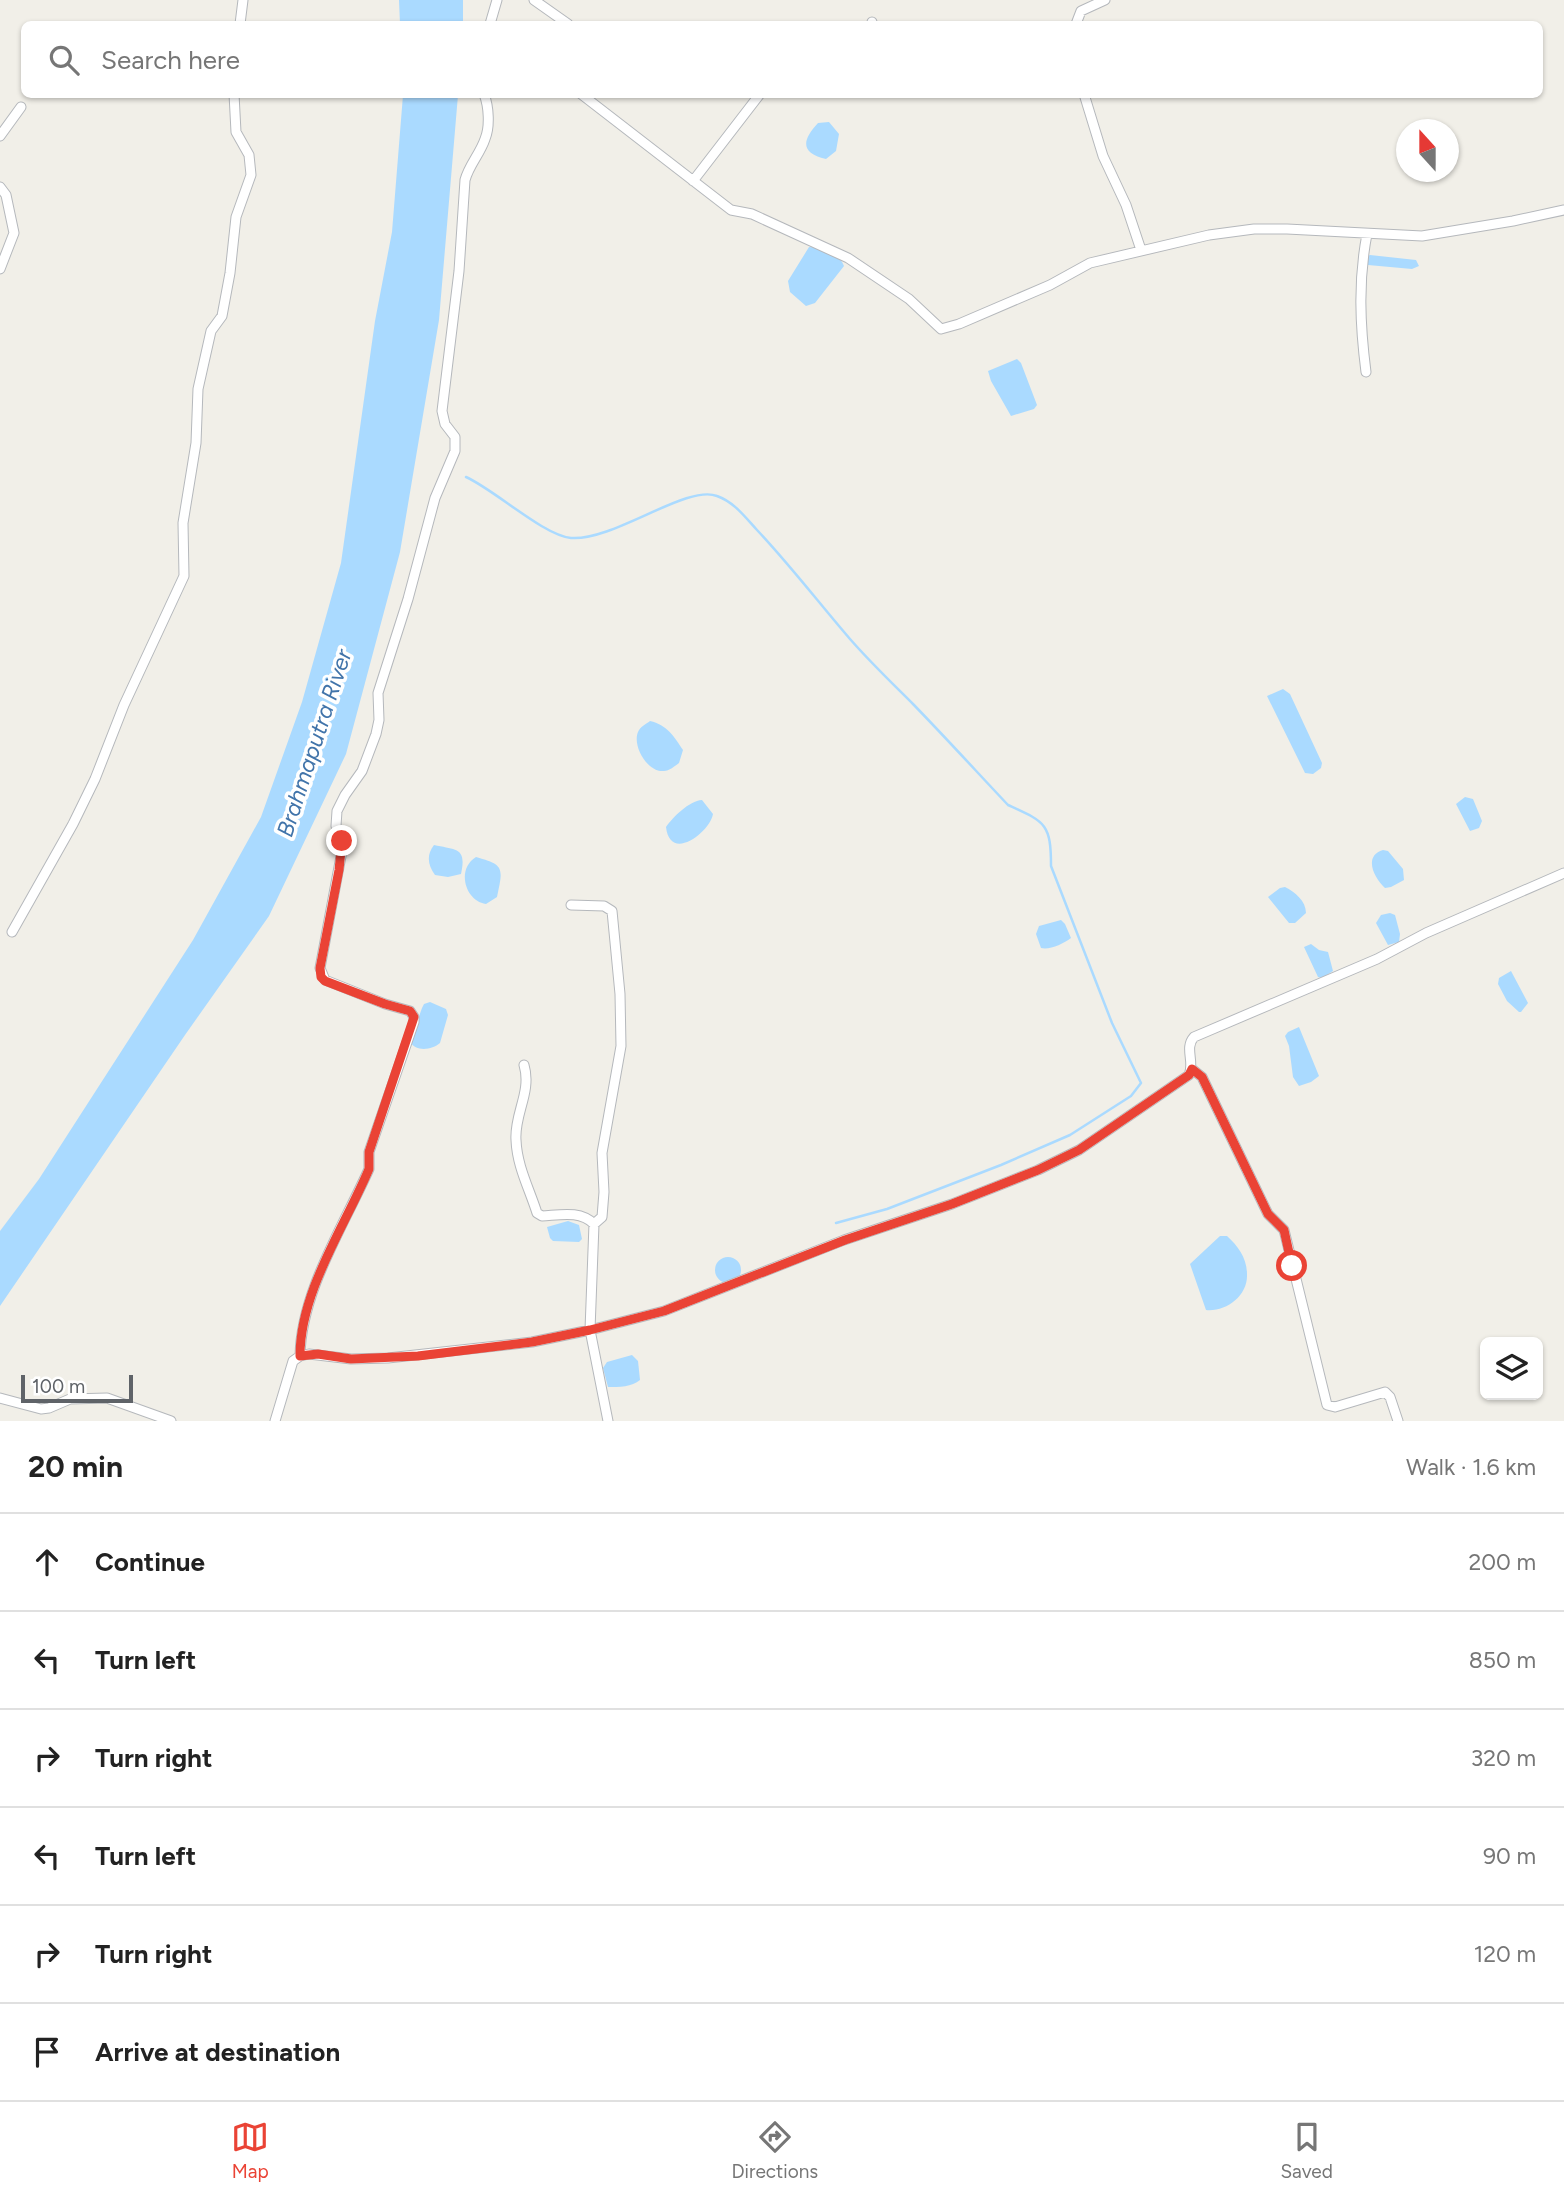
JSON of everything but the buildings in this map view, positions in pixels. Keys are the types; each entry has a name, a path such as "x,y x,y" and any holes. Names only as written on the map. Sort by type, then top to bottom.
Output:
{"street":[{"path":"240,21 243,0"},
{"path":"491,21 497,0"},
{"path":"534,0 564,21"},
{"path":"1077,21 1087,4 1105,0"},
{"path":"12,932 73,824 184,576 183,523 196,443 198,389 211,331 222,316 236,217 251,175 249,155 236,132 234,98"},
{"path":"300,1356 300,1333 309,1301 369,1169 369,1152 414,1022 410,1011 325,981 321,977 320,968 342,851 342,841 336,826 337,811 362,771 376,734 379,720 378,693 408,599 435,498 455,451 455,437 445,424 442,411 459,271 465,180 486,137 486,98"},
{"path":"586,98 731,210 751,214 848,258 909,299 941,329 959,324 1050,285 1090,263 1209,235 1254,229 1287,229 1422,236 1564,210"},
{"path":"693,181 757,98"},
{"path":"1085,98 1103,156 1126,205 1141,250"},
{"path":"0,136 21,107"},
{"path":"0,187 6,195 14,233 0,270"},
{"path":"1366,372 1359,308 1367,234"},
{"path":"275,1421 293,1361 300,1356 318,1354 363,1359 418,1356 532,1342 590,1330 664,1311 833,1245 952,1204 1038,1170 1079,1150 1189,1075 1192,1069 1189,1046 1194,1037 1564,873"},
{"path":"571,905 604,906 612,911 620,994 619,1059 602,1153 604,1205 602,1217 594,1224 590,1330 608,1421"},
{"path":"524,1065 527,1084 515,1138 522,1174 537,1213 542,1216 577,1215 594,1224"},
{"path":"1192,1069 1202,1077 1268,1214 1284,1230 1327,1405 1335,1407 1385,1392 1390,1397 1398,1421"},
{"path":"0,1398 41,1409 70,1399 107,1398 171,1421"}],"water":[{"path":"399,0 463,0 463,21 400,21"},
{"name":"Brahmaputra River","path":"403,98 458,98 439,320 400,552 346,754 269,916 0,1306 0,1231 39,1179 193,940 261,817 302,702 341,563 375,321 392,232"},
{"path":"829,122 839,134 836,151 826,159 812,153 806,145 809,135 818,123"},
{"path":"809,247 830,252 839,258 844,266 815,303 806,306 790,292 788,281"},
{"path":"1370,255 1416,260 1419,266 1412,269 1368,265 1366,257"},
{"path":"1017,359 1037,405 1034,409 1011,416 988,371"},
{"path":"1283,689 1290,694 1322,763 1321,768 1313,774 1305,773 1267,696"},
{"path":"650,721 666,728 683,750 679,763 668,770 652,768 639,751 638,732"},
{"path":"1465,797 1473,799 1482,821 1479,828 1470,831 1456,804"},
{"path":"702,800 713,814 705,829 690,841 675,843 669,838 666,827 687,806"},
{"path":"434,845 454,849 461,854 461,874 448,877 435,875 429,860"},
{"path":"1383,850 1388,851 1403,869 1404,880 1385,888 1372,868 1373,857"},
{"path":"476,857 500,869 497,897 486,904 473,897 466,884 466,869"},
{"path":"1285,887 1299,897 1306,909 1306,913 1295,923 1289,923 1268,897"},
{"path":"1381,915 1395,915 1400,934 1399,942 1388,945 1376,923"},
{"path":"1061,920 1071,938 1056,946 1041,948 1036,934 1039,926"},
{"path":"1311,944 1328,952 1333,971 1322,978 1318,977 1304,947"},
{"path":"1511,971 1528,1003 1521,1012 1507,1001 1498,984 1499,978"},
{"path":"430,1002 446,1009 448,1015 440,1043 420,1049 410,1042 424,1004"},
{"path":"1299,1027 1319,1076 1299,1086 1293,1077 1285,1036"},
{"path":"568,1221 579,1225 582,1239 579,1242 553,1241 547,1227"},
{"path":"1220,1236 1227,1236 1241,1253 1247,1268 1246,1282 1240,1296 1234,1301 1221,1308 1206,1310 1190,1264"},
{"path":"728,1257 737,1261 741,1270 737,1279 728,1283 719,1279 715,1270 719,1261"},
{"path":"632,1355 638,1361 640,1380 621,1387 608,1387 603,1368 607,1362"}],"waterway":[{"path":"466,477 533,521 571,538 588,537 608,531 669,505 704,494 729,502 769,543 858,648 1008,805 1038,820 1047,832 1051,866 1112,1023 1141,1083 1131,1096 1070,1135 887,1209 836,1223"}],"route":[{"path":"342,841 320,968 321,977 325,981 385,1004 410,1011 414,1022 369,1152 369,1169 309,1301 300,1333 300,1356 318,1354 351,1359 388,1358 532,1342 664,1311 845,1240 952,1204 1038,1170 1079,1150 1173,1087 1189,1075 1192,1069 1202,1077 1268,1214 1284,1230 1289,1242 1292,1266"}]}
